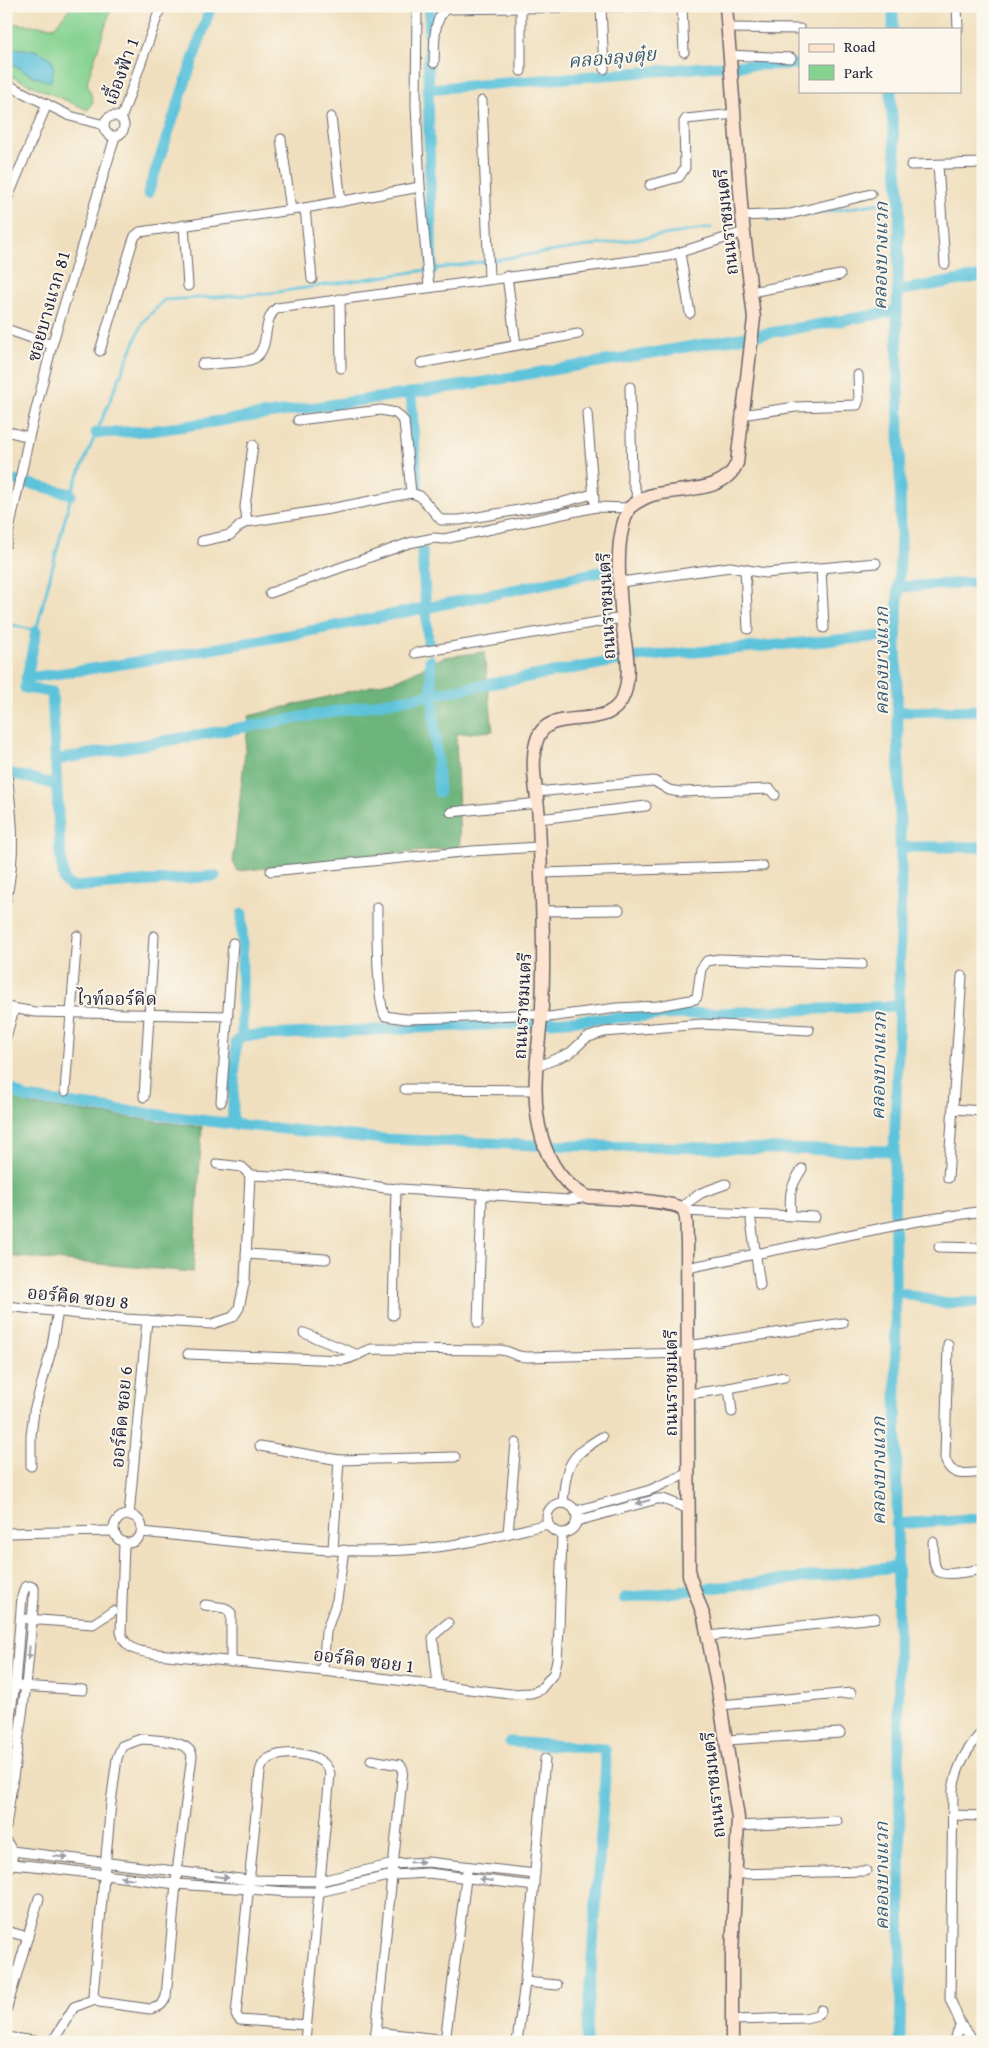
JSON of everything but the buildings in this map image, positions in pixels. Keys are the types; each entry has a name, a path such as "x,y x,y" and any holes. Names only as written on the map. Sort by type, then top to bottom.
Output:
{"street":[{"name":"เอื้องฟ้า 1","path":"121,119 161,6"},
{"path":"417,6 416,105 420,187 429,284"},
{"path":"434,63 436,25 441,14 446,9 650,6"},
{"path":"682,6 684,52"},
{"name":"ถนนราชมนตรี","path":"588,1197 570,1186 549,1155 542,1138 538,1118 536,1067 541,1016 542,873 534,763 536,742 540,733 550,723 568,719 594,717 611,712 623,701 628,678 622,618 619,552 622,530 634,504 650,496 709,485 724,480 733,472 737,463 741,415 754,330 754,318 742,216 726,6"},
{"path":"957,6 958,28"},
{"path":"601,7 604,69"},
{"path":"521,8 521,71"},
{"path":"727,28 799,29"},
{"path":"729,57 791,58"},
{"path":"6,84 70,116 104,125"},
{"path":"482,100 489,275"},
{"path":"6,202 47,104"},
{"path":"650,186 680,177 683,174 685,168 684,122 686,119 735,114"},
{"path":"112,116 121,119 124,128 121,134 115,136 106,132 104,125 106,120 112,116"},
{"path":"331,117 341,202"},
{"name":"ซอยบางแวก 81","path":"6,544 29,437 52,345 115,136"},
{"path":"281,139 291,210"},
{"path":"912,166 983,163"},
{"path":"938,165 945,264"},
{"path":"100,351 135,236 145,230 305,208 420,187"},
{"path":"742,216 790,214 871,194"},
{"path":"305,208 312,278"},
{"path":"184,225 188,286"},
{"path":"202,364 247,360 256,357 262,348 271,313 277,308 489,275 507,276 680,253 744,232"},
{"path":"680,253 690,313"},
{"path":"507,276 516,345"},
{"path":"751,292 840,276"},
{"path":"340,299 341,368"},
{"path":"6,329 52,345"},
{"path":"421,363 578,334"},
{"path":"741,415 796,407 857,405 859,400 858,375"},
{"path":"270,593 409,543 462,535 596,507 634,504 630,387"},
{"path":"298,420 382,410 396,413 404,420 411,493"},
{"path":"587,413 593,494 596,507"},
{"path":"6,431 29,437"},
{"path":"247,522 245,507 253,445"},
{"path":"202,540 230,535 247,522 330,510 411,493 420,496 441,520 460,520 560,503 593,494"},
{"path":"460,520 462,535"},
{"path":"621,582 730,567 765,572 876,563"},
{"path":"821,568 824,628"},
{"path":"744,569 748,629"},
{"path":"415,653 622,618"},
{"path":"6,900 13,863 14,838 13,813 7,771"},
{"path":"451,812 654,782 669,790 680,792 770,789 775,795"},
{"path":"538,819 646,806"},
{"path":"271,871 472,851 540,847"},
{"path":"542,873 763,866"},
{"path":"377,907 382,1010 385,1016 406,1019 541,1016 658,1006 695,999 698,997 701,968 708,961 718,959 862,964"},
{"path":"542,910 619,910"},
{"path":"66,1091 77,936"},
{"path":"144,1097 154,936"},
{"path":"221,1102 232,943"},
{"path":"948,1178 962,976"},
{"path":"6,1037 10,1008"},
{"name":"ไวท์ออร์คิด","path":"10,1008 35,1012 71,1014 228,1016"},
{"path":"536,1067 570,1053 586,1038 604,1032 702,1024 809,1030"},
{"path":"405,1089 536,1090"},
{"path":"953,1109 983,1111"},
{"path":"217,1164 242,1167 250,1174 331,1179 366,1186 568,1200 588,1197 667,1203 682,1209 816,1217"},
{"path":"791,1215 790,1192 792,1182 802,1169"},
{"name":"ออร์คิด ซอย 8","path":"6,1306 147,1320 212,1324 233,1317 240,1308 242,1298 250,1174"},
{"path":"682,1209 701,1193 726,1184"},
{"path":"393,1316 396,1188"},
{"path":"478,1323 482,1194"},
{"name":"ถนนราชมนตรี","path":"682,1209 687,1268 688,1567 708,1636 728,1740 738,1826 731,2020 732,2042"},
{"path":"687,1268 912,1222 983,1211"},
{"path":"751,1221 760,1285"},
{"path":"939,1247 983,1248"},
{"path":"246,1254 326,1259"},
{"path":"31,1466 31,1436 34,1411 52,1351 58,1311"},
{"name":"ออร์คิด ซอย 6","path":"129,1515 147,1320"},
{"path":"188,1354 342,1360 351,1359 367,1350 501,1350 508,1351 514,1356 527,1357 687,1350 843,1323"},
{"path":"304,1334 358,1355"},
{"path":"948,1344 945,1458 947,1466 953,1471 962,1473 983,1472"},
{"path":"688,1394 729,1388 784,1376"},
{"path":"729,1388 732,1412"},
{"path":"563,1503 564,1482 573,1458 580,1450 602,1437"},
{"path":"508,1533 516,1443"},
{"path":"260,1446 338,1460 455,1457"},
{"path":"333,1549 338,1460"},
{"path":"576,1511 664,1485 688,1473"},
{"path":"663,1499 664,1485"},
{"path":"577,1521 649,1501 663,1499 689,1509"},
{"path":"563,1503 569,1504 576,1511 577,1521 573,1530 562,1534 552,1529 548,1524 548,1512 557,1504 563,1503"},
{"path":"129,1515 137,1519 141,1527 137,1540 124,1543 117,1539 114,1531 116,1521 129,1515"},
{"path":"141,1532 344,1550 430,1548 548,1524"},
{"path":"6,1533 114,1531"},
{"name":"ออร์คิด ซอย 1","path":"124,1543 121,1632 124,1642 140,1652 517,1694 540,1690 549,1682 554,1673 557,1660 562,1534"},
{"path":"933,1542 934,1564 940,1573 948,1574 983,1569"},
{"path":"322,1671 326,1632 337,1600 344,1550"},
{"path":"6,1739 14,1685 24,1587 30,1586 33,1587 34,1592 26,1686 6,1827"},
{"path":"205,1605 225,1608 230,1613 231,1662"},
{"path":"21,1619 93,1624 113,1611"},
{"path":"708,1636 876,1618"},
{"path":"438,1685 433,1638 448,1622"},
{"path":"14,1685 83,1690"},
{"path":"721,1705 851,1693"},
{"path":"975,2042 961,2025 950,1999 953,1789 957,1770 968,1747 983,1731"},
{"path":"728,1740 840,1733"},
{"path":"50,2042 53,2041 74,2007 95,1999 105,2003 150,2009 158,2008 163,2004 166,1997 177,1872 192,1756 191,1751 187,1748 163,1740 134,1740 126,1743 119,1751 105,1863 93,1995 95,1999"},
{"path":"305,2042 330,1774 325,1763 314,1757 296,1754 278,1755 267,1759 262,1764 260,1772 236,2015 240,2020 306,2026"},
{"path":"518,2042 534,1886 544,1759"},
{"path":"371,1760 400,1765 403,1769 376,2037 446,2041 467,1866"},
{"path":"953,1815 983,1816"},
{"path":"738,1826 837,1821"},
{"path":"6,1841 12,1851 9,1868 104,1874 176,1884 247,1890 319,1892 393,1875 428,1873 534,1886"},
{"path":"12,1851 248,1880 320,1881 394,1864 427,1862 535,1874"},
{"path":"736,1874 866,1871"},
{"path":"6,2011 39,1898"},
{"path":"6,1930 28,1937"},
{"path":"525,1982 557,1985"},
{"path":"731,2020 805,2018 818,2014 821,2010"},
{"path":"953,2042 961,2025"},
{"path":"6,2037 42,2042"}],"green space":[{"path":"72,6 112,6 87,82 93,101 88,110 6,74 6,23 54,27"},
{"path":"484,652 493,731 456,734 460,847 238,871 233,862 249,716 400,679 444,657"},
{"path":"6,1091 31,1105 202,1127 193,1272 6,1256"}],"water":[{"path":"6,48 35,50 51,58 54,68 50,82 33,76 6,60"}],"waterway":[{"path":"148,193 211,6"},
{"path":"430,6 428,89 432,270"},
{"name":"คลองบางแวก","path":"893,6 893,28"},
{"name":"คลองลุงตุ๋ย","path":"428,89 719,66 799,64"},
{"name":"คลองบางแวก","path":"891,92 900,200 897,319 901,537 896,640 901,874 894,1151 900,2042"},
{"path":"805,215 900,200"},
{"path":"767,220 779,218"},
{"path":"6,623 36,631 73,488 143,322 164,300 264,294 711,228"},
{"path":"897,291 983,276"},
{"path":"96,433 151,431 465,385 897,311"},
{"path":"411,393 417,485"},
{"path":"6,478 71,494"},
{"path":"422,551 428,642"},
{"path":"26,678 248,643 614,569"},
{"path":"899,587 983,582"},
{"path":"36,631 25,688 52,692 60,851 64,881 72,887 215,876"},
{"path":"55,760 637,657 896,635"},
{"path":"430,660 439,792"},
{"path":"898,712 983,710"},
{"path":"6,772 57,785"},
{"path":"900,847 983,847"},
{"path":"242,914 242,1036"},
{"path":"550,1022 661,1015 898,1006"},
{"path":"232,1124 236,1043 242,1036 531,1023"},
{"path":"6,1087 26,1098 232,1124 383,1139 535,1145 894,1151"},
{"path":"896,1291 942,1303 983,1302"},
{"path":"896,1524 983,1518"},
{"path":"624,1598 896,1567"},
{"path":"510,1742 605,1749 606,1763 586,2042"}]}
